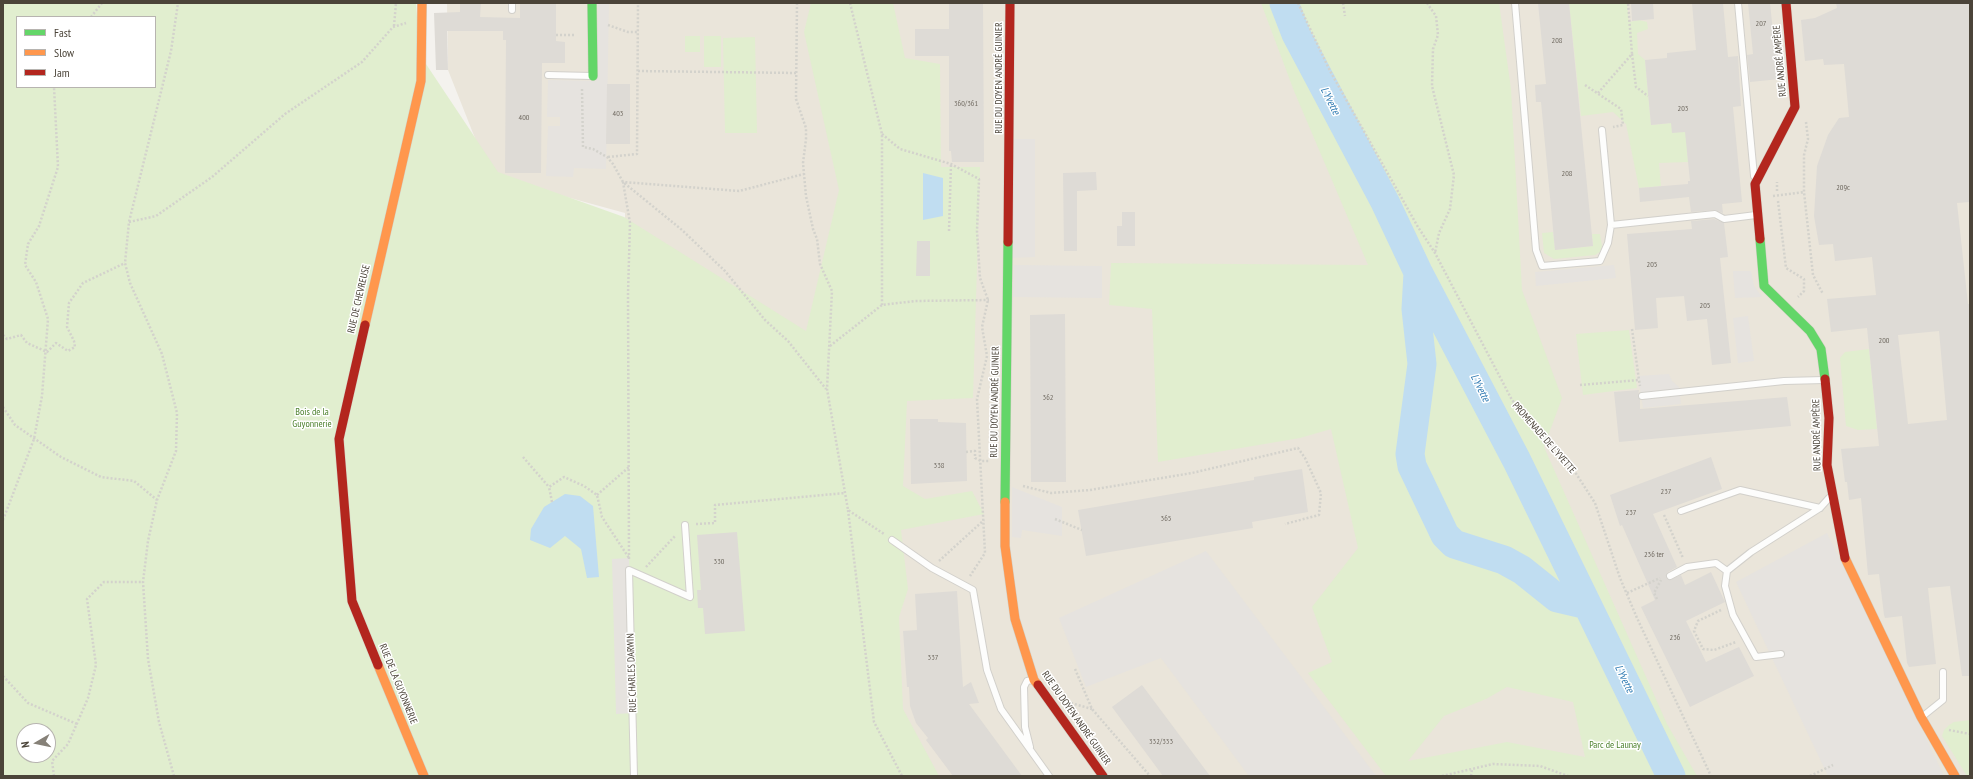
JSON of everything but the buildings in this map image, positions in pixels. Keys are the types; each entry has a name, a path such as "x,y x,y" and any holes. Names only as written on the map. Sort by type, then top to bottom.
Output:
{"street":[{"name":"RUE DE CHEVREUSE","path":"352,601 339,438 421,81 422,3"},
{"path":"592,3 593,76"},
{"name":"RUE DU DOYEN ANDRÉ GUINIER","path":"1010,3 1005,546 1014,619 1034,680 1102,776"},
{"name":"RUE ANDRÉ AMPÈRE","path":"1786,3 1795,107 1754,184 1764,286 1810,331 1820,349 1826,380 1829,418 1827,465 1843,554 1921,717 1955,776"},
{"name":"RUE DE LA GUYONNERIE","path":"352,601 424,776"}],"lane":[{"path":"512,3 512,10"},
{"path":"1516,3 1536,250 1542,266 1600,261 1608,243 1611,225 1605,129"},
{"path":"1738,3 1754,184"},
{"path":"548,76 593,76"},
{"path":"1611,225 1715,214 1724,219 1757,215"},
{"path":"1642,396 1784,380 1826,380"},
{"path":"1681,511 1740,490 1820,508"},
{"path":"1781,654 1756,657 1733,615 1725,586 1727,571 1750,552 1820,508 1832,495"},
{"path":"629,570 690,597 685,525"},
{"path":"892,540 932,568 973,590 986,670 1000,706 1049,776"},
{"path":"1667,576 1687,567 1716,563 1727,571"},
{"name":"RUE CHARLES DARWIN","path":"629,570 634,776"},
{"path":"1921,717 1943,700 1943,672"},
{"path":"1032,752 1026,727 1024,687 1027,681 1034,680"}],"path":[{"path":"92,16 102,3"},
{"path":"174,776 159,722 148,659 143,582 148,541 157,500 176,451 177,413 162,354 130,283 125,263 129,222 171,51 178,3"},
{"path":"394,27 396,3"},
{"path":"607,157 638,154 638,3"},
{"path":"797,3 796,99 806,128 803,163 806,196 813,229 817,239 820,264 832,291 827,389 848,510 874,722 902,776"},
{"path":"850,3 882,134 882,305"},
{"name":"PROMENADE DE L'YVETTE","path":"1298,3 1330,71 1418,227 1435,253 1512,400 1575,472 1595,503 1626,593 1711,776"},
{"path":"1343,3 1345,16"},
{"path":"1427,3 1436,16 1438,35 1433,49 1432,86 1454,175 1450,209 1439,233 1435,253"},
{"path":"1628,3 1636,87 1648,96"},
{"path":"129,222 156,216 212,177 285,114 362,62 394,27 422,18"},
{"path":"604,24 628,32 638,32"},
{"path":"556,35 578,35"},
{"path":"1598,93 1632,54"},
{"path":"638,71 796,73"},
{"path":"1585,85 1621,109 1623,125 1605,129"},
{"path":"3,520 34,439 42,396 47,352 48,319 36,282 25,265 28,244 39,226 58,167 54,88"},
{"path":"582,88 583,147 593,149 607,157 613,164 622,182 630,224 628,294 629,570"},
{"path":"1806,120 1808,139 1804,155 1804,192 1813,275 1823,294"},
{"path":"882,134 900,149 951,164 979,179 977,231 980,278 988,300 982,327 987,356 978,393 985,553 964,585"},
{"path":"949,231 951,164"},
{"path":"622,182 739,191 804,174"},
{"path":"622,182 682,230 725,271 765,320 788,341 827,389"},
{"path":"1776,185 1777,191"},
{"path":"1771,196 1804,192"},
{"path":"1778,201 1786,268 1804,279 1804,291 1797,299"},
{"path":"47,352 56,343 68,351 75,347 74,341 67,327 69,303 83,283 125,263"},
{"path":"830,346 882,305 915,301 988,300 1008,297"},
{"path":"1632,329 1642,396"},
{"path":"3,335 7,339 21,335 27,343 47,352"},
{"path":"1580,385 1640,380"},
{"path":"3,407 15,425 61,457 102,477 134,481 157,500"},
{"path":"1018,485 1051,493 1090,490 1192,473 1298,448 1305,458 1321,493 1319,515 1285,524"},
{"path":"966,452 975,451 975,458 981,460"},
{"path":"523,456 549,487 552,502"},
{"path":"597,495 629,467"},
{"path":"549,487 564,477 584,486 597,495 602,517 629,558"},
{"path":"638,574 685,525 715,523 715,505 845,493"},
{"path":"848,510 892,540"},
{"path":"1664,515 1687,567"},
{"path":"1055,519 1082,530"},
{"path":"932,568 984,520"},
{"path":"1626,593 1667,576"},
{"path":"1657,599 1654,593 1667,576"},
{"path":"54,776 52,761 68,744 88,698 96,665 87,600 104,582 143,582"},
{"path":"1726,608 1698,621 1694,631 1703,649 1714,650 1741,639"},
{"path":"1075,669 1092,709 1150,776"},
{"path":"3,676 28,703 77,724"},
{"path":"1064,701 1092,709"},
{"path":"1942,729 1970,734"},
{"path":"1442,776 1493,764 1540,766 1568,776"},
{"path":"1810,776 1834,765"},
{"path":"1471,776 1472,769"}],"shaded area":[{"path":"447,3 1970,3 1970,776 622,776 625,213 490,176 448,70"},
{"path":"598,3 609,3 606,169 574,168 573,177 546,176 548,126 560,126 560,117 547,117 548,80 596,81"},
{"path":"1010,139 1035,139 1035,257 1008,258"},
{"path":"1014,265 1102,266 1102,298 1013,297"},
{"path":"1614,265 1616,278 1536,286 1535,272"},
{"path":"1733,271 1751,271 1754,286 1762,297 1735,298"},
{"path":"1748,316 1754,361 1738,363 1733,318"},
{"path":"1669,374 1672,381 1679,387 1681,404 1643,408 1638,376"},
{"path":"1012,487 1062,507 1062,536 1022,530 1021,538 1012,537"},
{"path":"1827,533 1944,776 1828,776 1736,582"},
{"path":"1206,551 1377,776 1249,776 1161,658 1086,687 1059,618"},
{"path":"629,558 633,713 616,714 612,559"}],"green space":[{"name":"Bois de la Guyonnerie","path":"3,3 416,3 420,55 498,172 624,217 806,331 839,190 804,32 811,3 893,3 905,58 940,64 941,167 980,167 973,398 907,401 903,486 925,499 972,491 984,514 901,530 908,589 899,617 903,709 939,776 3,776"},
{"name":"Parc de Launay","path":"1261,3 1499,3 1511,89 1522,290 1562,398 1544,447 1667,724 1697,776 1386,776 1308,673 1332,662 1312,607 1358,548 1331,429 1300,438 1158,462 1152,309 1109,305 1111,263 1368,265 1294,91","holes":["1507,687 1573,702 1585,757 1507,742 1408,761 1444,716 1486,699"]},
{"path":"1569,3 1627,3 1629,22 1639,20 1647,22 1648,29 1637,33 1638,54 1645,60 1651,125 1671,123 1698,131 1687,151 1688,162 1659,163 1661,186 1639,188 1626,124 1613,112 1581,116"},
{"path":"685,36 700,36 700,52 685,52"},
{"path":"704,36 721,36 721,67 704,67"},
{"path":"755,37 757,133 725,133 723,38"},
{"path":"1553,232 1555,250 1593,246 1592,234 1600,234 1602,246 1600,252 1595,255 1554,259 1544,253 1542,233"},
{"path":"1629,330 1637,388 1583,395 1576,334"},
{"path":"1869,349 1877,429 1858,430 1846,426 1840,358 1845,352"},
{"path":"1970,720 1970,776 1967,776 1942,736 1944,730 1954,722"}],"water":[{"path":"923,173 943,178 943,216 923,220"},
{"path":"565,494 580,496 593,506 599,577 587,578 581,549 565,536 550,548 530,540 531,529 544,507"}],"waterway":[{"name":"L'Yvette","path":"1284,3 1296,34 1385,202 1418,272 1517,461 1671,776"},
{"path":"1418,273 1416,309 1422,364 1410,454 1412,466 1445,535 1454,544 1504,560 1522,570 1557,598 1587,605"}],"traffic: fast":[{"path":"592,3 593,76"},
{"path":"1760,239 1764,286 1810,331 1821,349 1825,379"},
{"path":"1005,502 1008,242"}],"traffic: slow":[{"path":"365,325 421,81 422,3"},
{"path":"1005,502 1005,546 1015,619 1034,680 1038,685"},
{"path":"1845,558 1921,717 1955,776"},
{"path":"378,665 424,776"}],"traffic: jam":[{"path":"1008,242 1010,3"},
{"path":"1760,239 1755,184 1795,107 1786,3"},
{"path":"365,325 339,439 352,601 378,665"},
{"path":"1825,379 1829,418 1827,465 1845,558"},
{"path":"1038,685 1103,776"}]}
